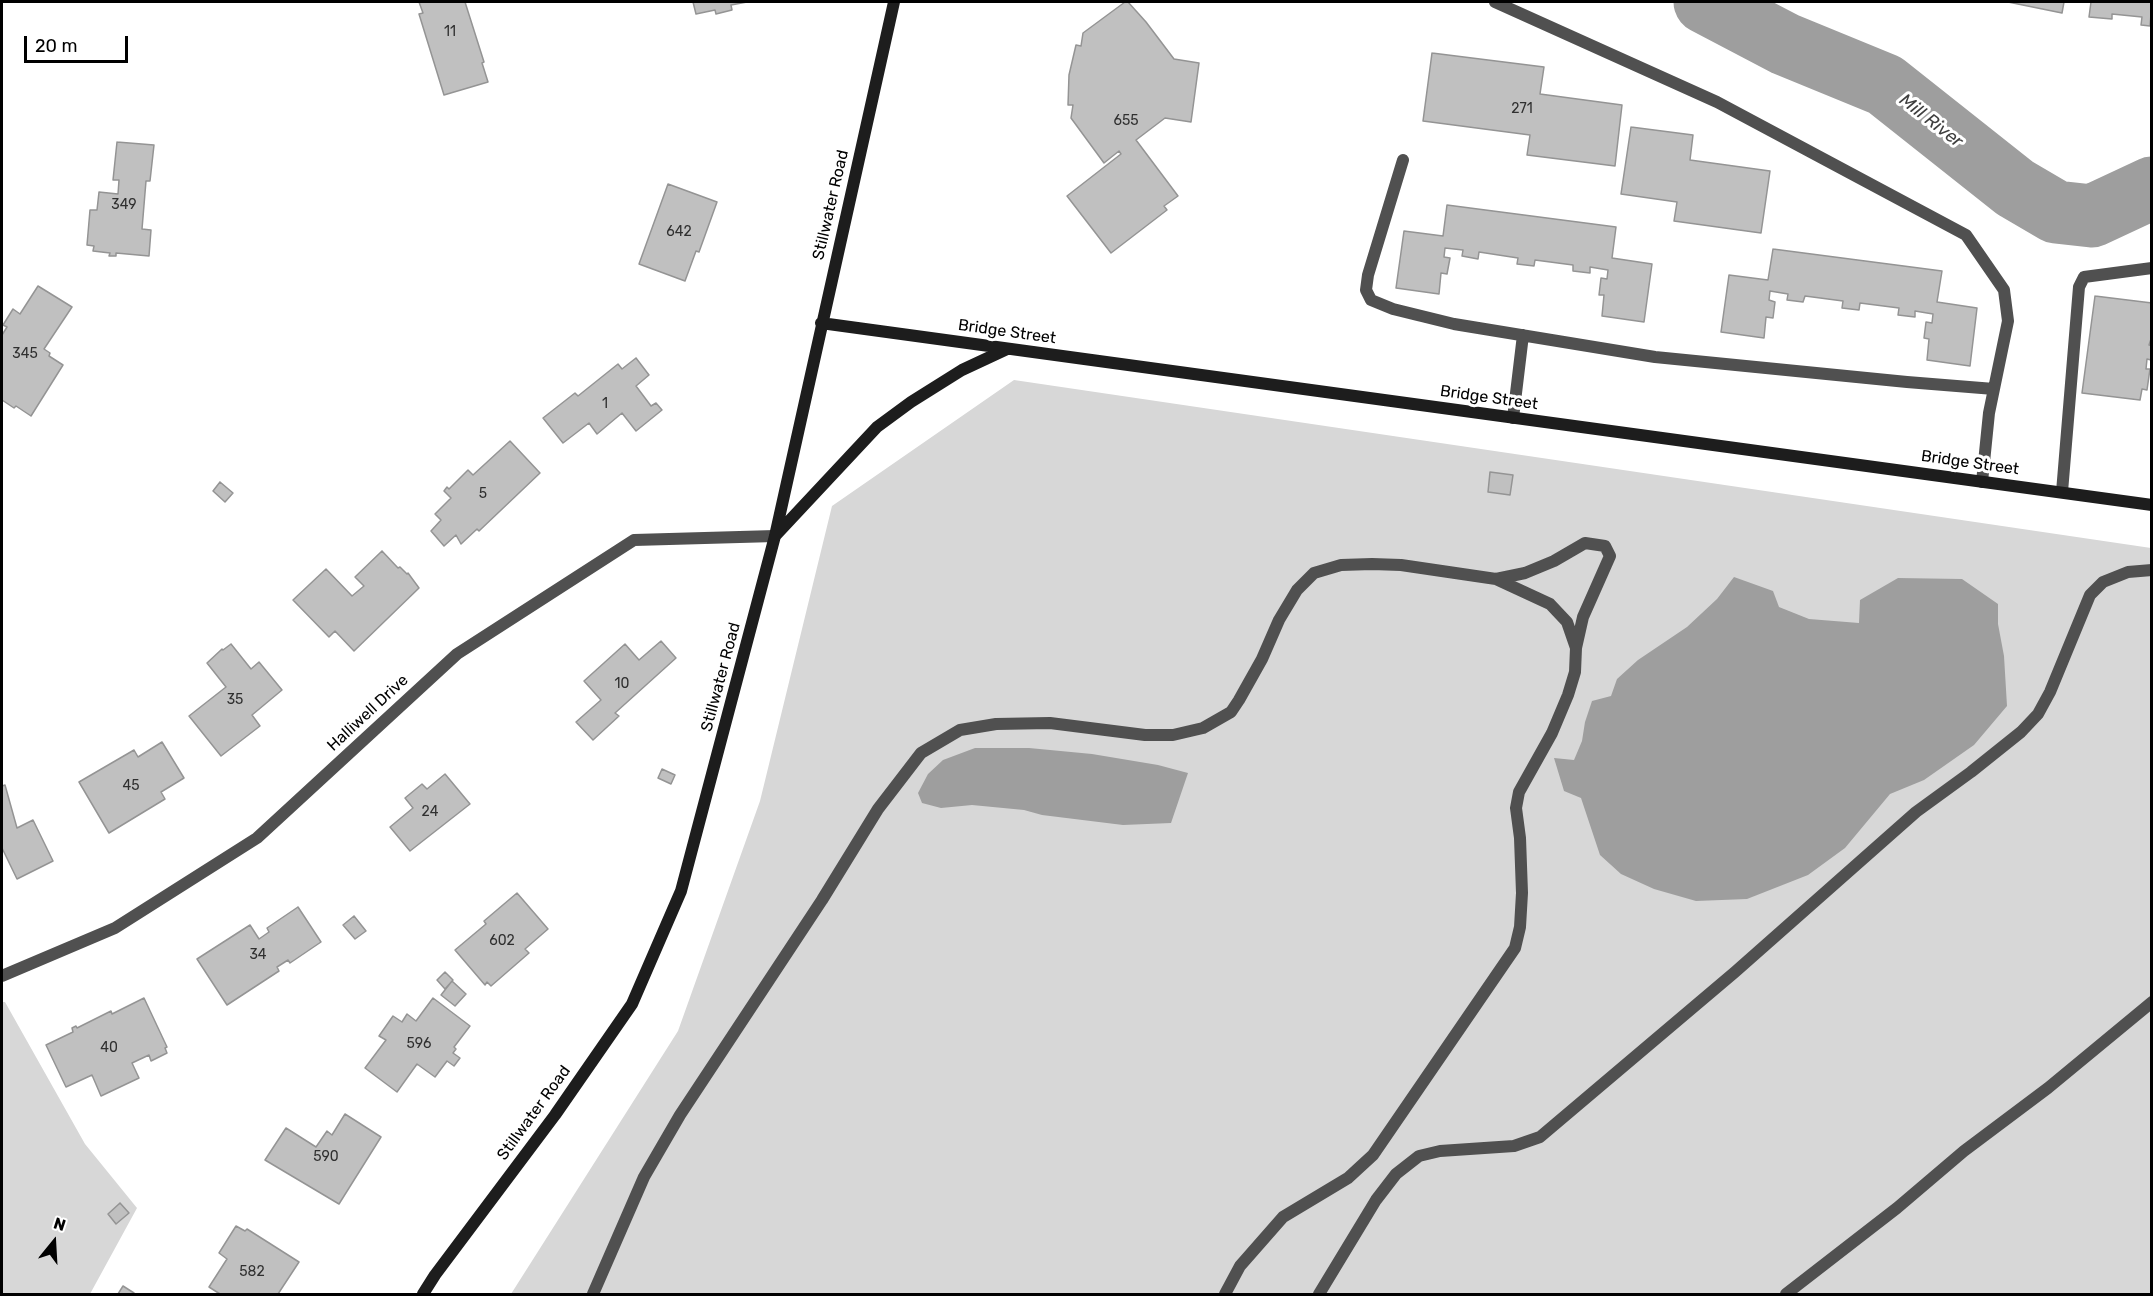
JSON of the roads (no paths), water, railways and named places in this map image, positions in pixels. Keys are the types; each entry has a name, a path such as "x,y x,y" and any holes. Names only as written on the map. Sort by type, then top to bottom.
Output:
{"main road":[{"name":"Stillwater Road","path":"423,1294 555,1115 632,1004 681,891 775,536 894,2"},
{"name":"Bridge Street","path":"821,323 2151,505"},
{"path":"775,536 877,427 911,402 962,370 1007,349"}],"street":[{"path":"1495,2 1717,102 1966,235 2004,290 2008,321 1989,413 1982,482"},
{"path":"1403,160 1368,275 1366,290 1371,300 1393,309 1454,324 1655,357 1994,389"},
{"path":"2062,492 2079,288 2084,277 2151,268"},
{"path":"1513,418 1523,335"},
{"name":"Halliwell Drive","path":"2,976 116,928 257,838 458,654 634,540 775,536"},
{"path":"1225,1294 1240,1266 1283,1217 1348,1178 1373,1155 1515,948 1520,927 1522,893 1520,838 1515,808 1520,792 1552,733 1568,695 1575,672 1576,648 1583,617 1610,556 1605,546 1585,543 1554,561 1525,573 1496,579"},
{"path":"593,1294 644,1177 681,1115 822,900 878,809 921,753 960,730 996,724 1050,723 1144,735 1173,735 1203,728 1231,712 1297,590 1314,573 1341,565 1401,565 1496,579 1550,604 1567,622 1576,648"},
{"path":"1319,1294 1376,1200 1396,1174 1419,1156 1440,1151 1514,1146 1540,1137 1735,972 1916,812 2021,732 2038,714 2050,692 2090,595 2103,582 2128,572 2151,570"},
{"path":"1786,1294 2048,1088 2151,1002"}],"waterway":[{"name":"Mill River","path":"1705,2 1785,44 1885,85 2015,188 2056,212 2092,216 2152,188"}]}
